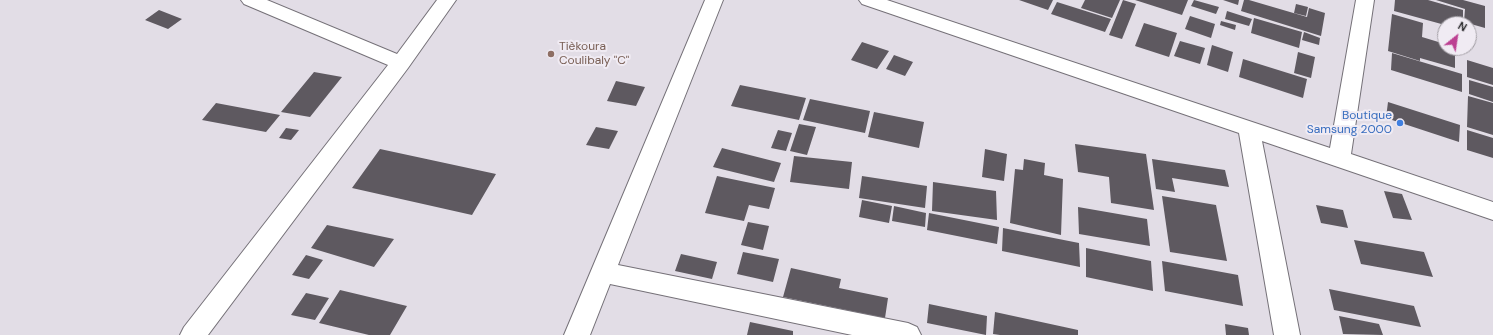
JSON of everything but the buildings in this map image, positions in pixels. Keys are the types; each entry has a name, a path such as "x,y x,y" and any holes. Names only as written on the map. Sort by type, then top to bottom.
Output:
{"street":[{"path":"250,0 401,63"},
{"path":"193,335 401,63 447,0"},
{"path":"577,335 714,0"},
{"path":"868,0 1493,211"},
{"path":"1339,159 1365,0"},
{"path":"1249,128 1287,335"},
{"path":"602,272 908,335"}],"place":[{"name":"Tièkoura Coulibaly \"C\"","path":"551,54"},
{"name":"Boutique Samsung 2000","path":"1400,123"}]}
